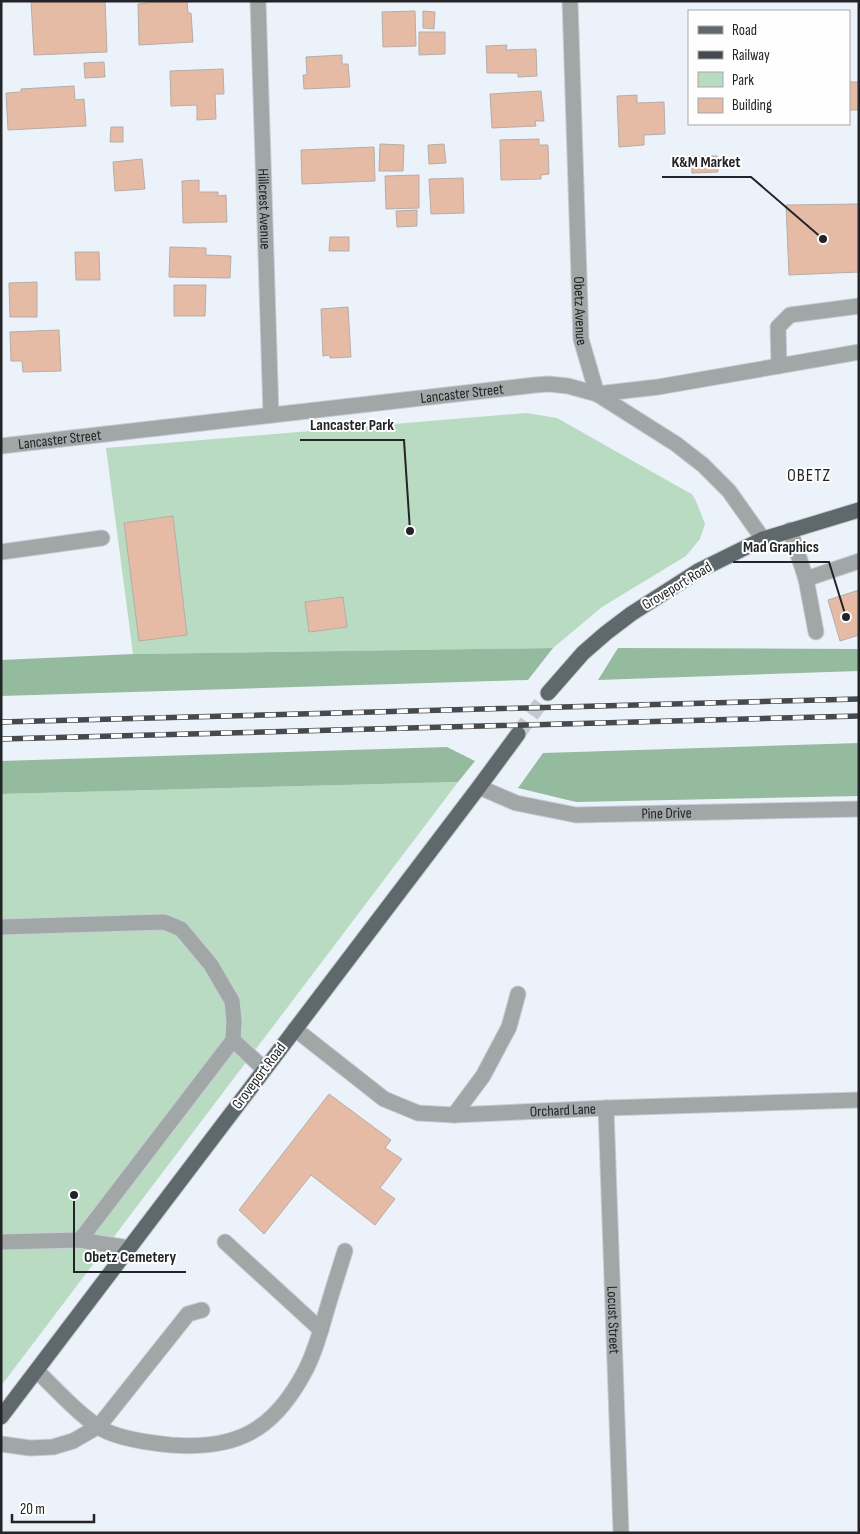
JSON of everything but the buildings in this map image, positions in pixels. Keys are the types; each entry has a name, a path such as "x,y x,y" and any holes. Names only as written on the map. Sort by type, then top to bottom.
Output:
{"main road":[{"name":"Groveport Road","path":"548,693 583,653 631,614 698,571 763,539 859,510"},
{"name":"Groveport Road","path":"1,1417 518,734"}],"street":[{"name":"Hillcrest Avenue","path":"258,1 272,415"},
{"name":"Obetz Avenue","path":"570,1 581,339 597,394"},
{"path":"780,366 778,327 790,315 859,306"},
{"name":"Lancaster Street","path":"1,446 535,385 568,386 597,394 658,388 859,352"},
{"path":"597,394 676,444 703,465 729,491 763,539"},
{"path":"790,530 806,579 816,632"},
{"path":"1,552 102,538"},
{"path":"806,579 859,562"},
{"name":"Pine Drive","path":"479,787 516,803 576,814 859,809"},
{"path":"1,927 164,922 181,929 212,965 232,1001 233,1040 80,1240"},
{"path":"454,1115 484,1076 509,1028 518,994"},
{"name":"Orchard Lane","path":"295,1029 384,1099 418,1113 454,1115 859,1100"},
{"path":"233,1040 264,1070"},
{"name":"Locust Street","path":"606,1108 621,1533"},
{"path":"1,1242 80,1240 129,1248"},
{"path":"225,1242 321,1330"},
{"path":"37,1370 90,1421 108,1432 168,1445 204,1446 239,1438 257,1429 272,1418 303,1374 315,1349 345,1251"},
{"path":"1,1444 30,1448 53,1447 73,1441 99,1426 188,1314 202,1310"}],"green space":[{"path":"526,413 557,418 692,494 705,524 700,539 686,556 602,607 553,648 133,654 106,448"},
{"path":"553,648 528,680 1,696 1,660 133,654"},
{"path":"618,648 859,649 859,671 598,680"},
{"path":"859,743 859,796 576,802 518,788 543,753"},
{"path":"447,747 475,761 458,782 1,794 1,761"},
{"path":"458,782 1,1386 1,794"}],"tunnel":[{"path":"518,734 548,693"}],"railway":[{"path":"1,722 859,699"},
{"path":"1,739 859,716"}],"place":[{"name":"K&M Market","path":"823,239"},
{"name":"Lancaster Park","path":"410,531"},
{"name":"Mad Graphics","path":"846,617"},
{"name":"Obetz Cemetery","path":"74,1195"}],"district":[{"name":"OBETZ","path":"809,475"}]}
